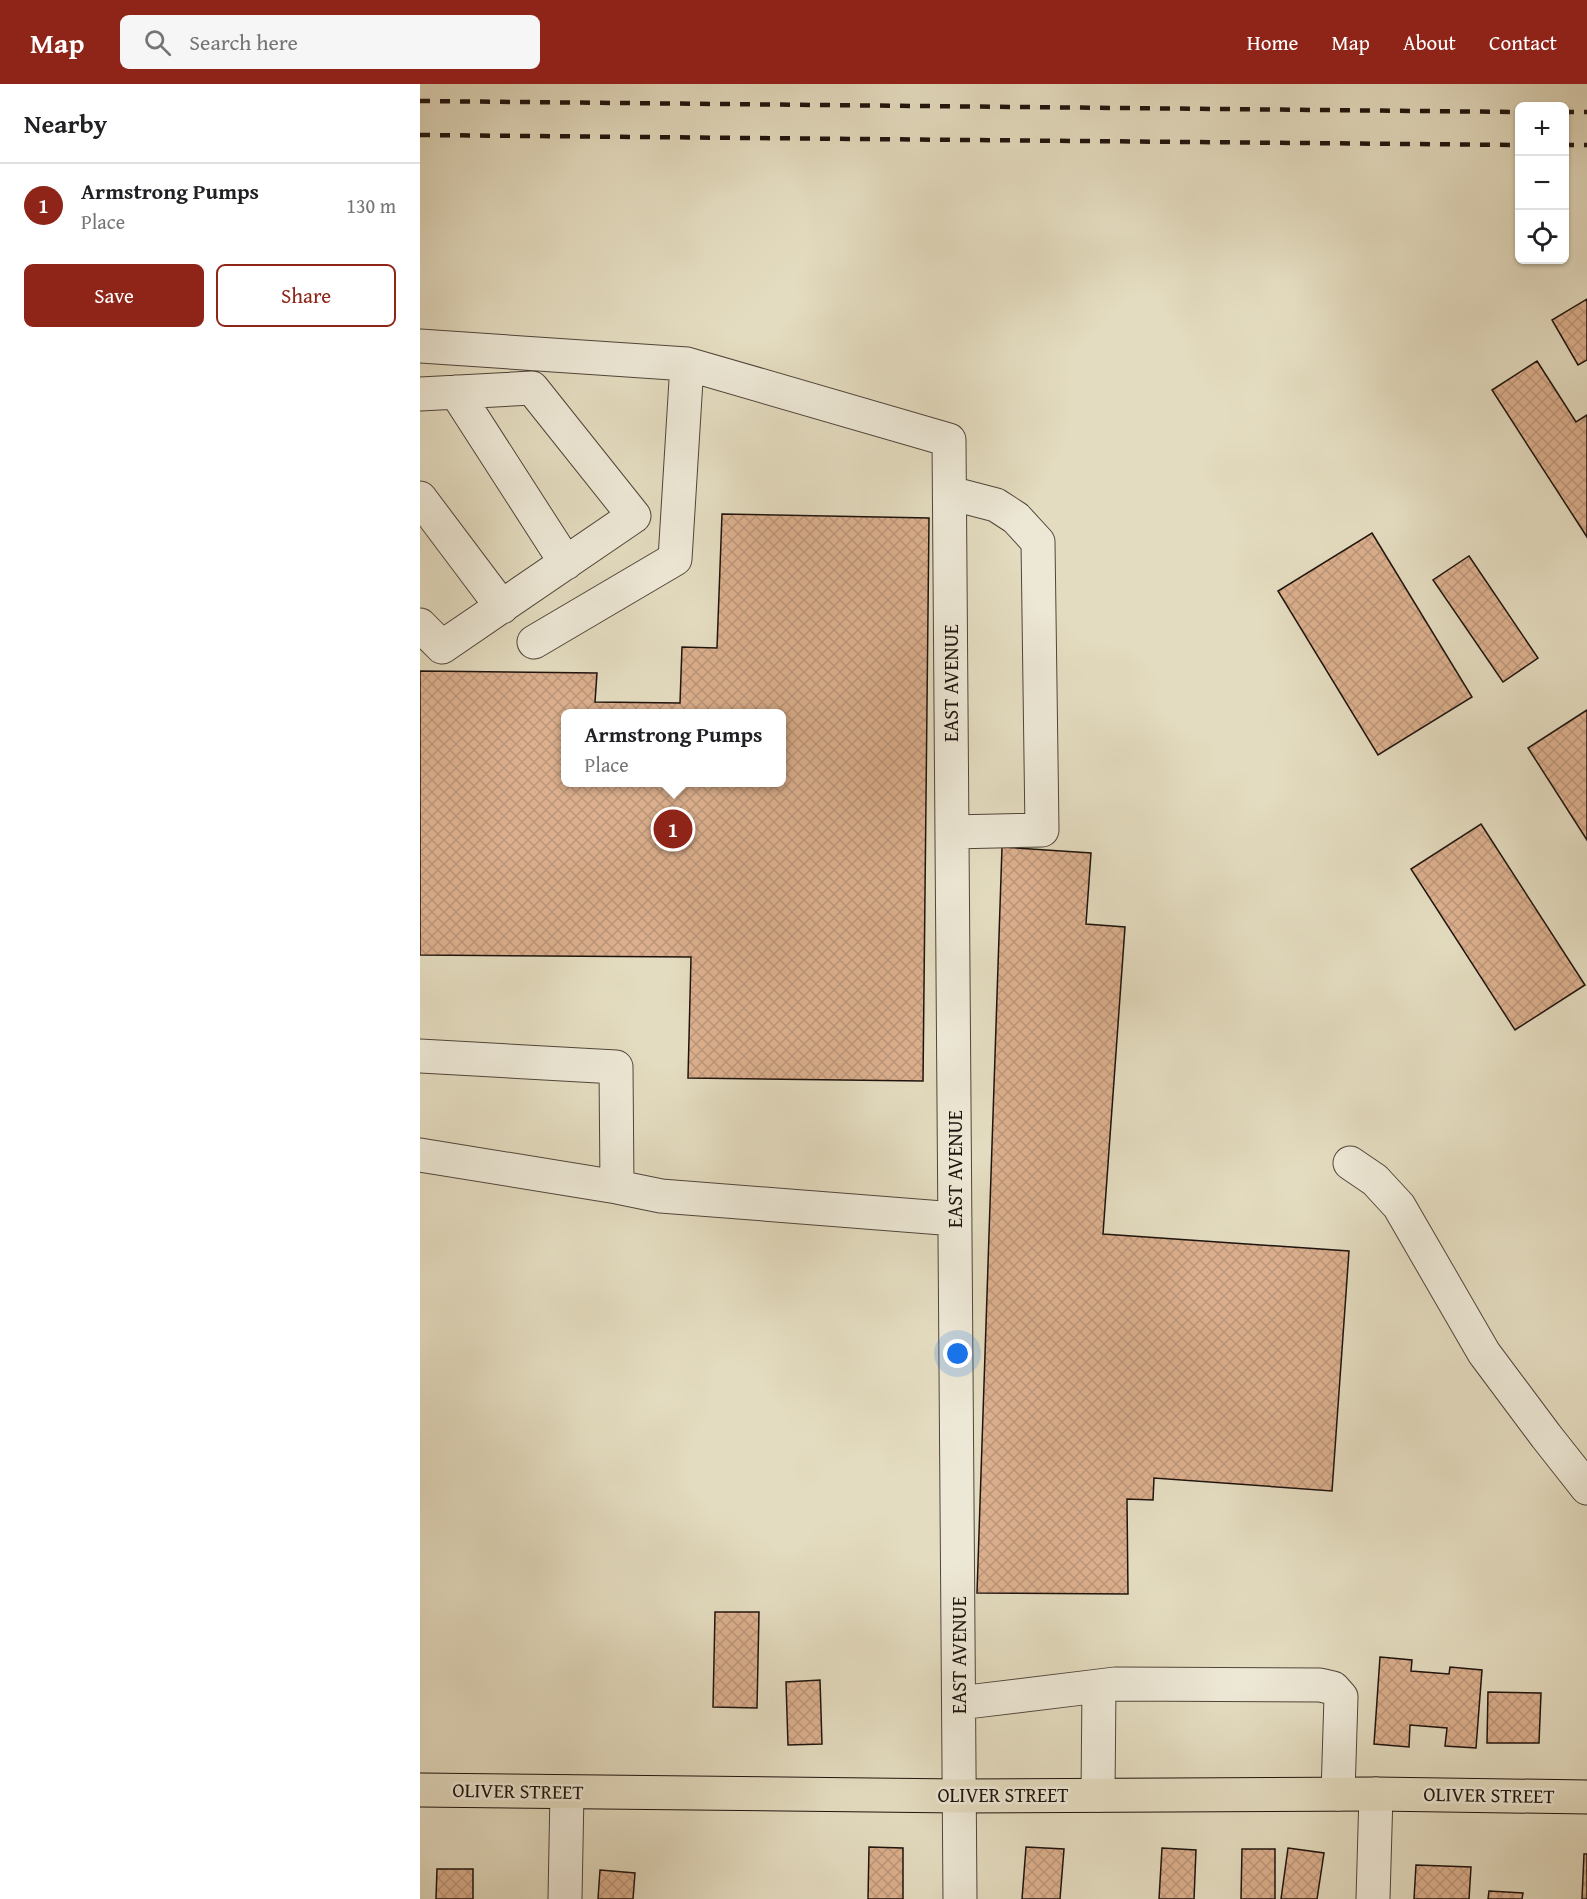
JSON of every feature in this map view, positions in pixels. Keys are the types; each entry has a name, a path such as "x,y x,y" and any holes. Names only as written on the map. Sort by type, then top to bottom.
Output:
{"main road":[{"name":"OLIVER STREET","path":"420,1790 960,1796 1376,1794 1587,1797"}],"street":[{"path":"420,346 687,364 675,559 534,642"},
{"name":"EAST AVENUE","path":"687,364 949,440 960,1899"},
{"path":"420,394 532,388 634,516 442,647 420,625"},
{"path":"456,392 566,563"},
{"path":"950,493 996,506 1016,518 1038,542 1042,830 952,832"},
{"path":"420,498 502,607"},
{"path":"420,1056 616,1067 617,1187"},
{"path":"420,1155 661,1196 955,1219"},
{"path":"1350,1164 1375,1180 1399,1206 1484,1353 1587,1488"},
{"path":"959,1703 1115,1684 1320,1685 1334,1688 1341,1697 1338,1794"},
{"path":"1098,1795 1099,1686"},
{"path":"565,1899 567,1792"},
{"path":"1373,1899 1376,1794"}],"building":[{"path":"1587,299 1587,360 1578,365 1552,320"},
{"path":"1537,361 1576,422 1587,415 1587,537 1492,390"},
{"path":"722,514 929,518 923,1081 688,1078 691,957 420,955 420,671 597,673 595,702 680,703 682,647 717,648"},
{"path":"1372,533 1472,697 1378,755 1278,591"},
{"path":"1469,556 1538,658 1503,682 1433,580"},
{"path":"1587,710 1587,840 1528,748"},
{"path":"1481,824 1585,985 1515,1030 1411,869"},
{"path":"1002,847 1091,853 1086,924 1125,927 1103,1234 1349,1251 1332,1491 1154,1478 1153,1500 1127,1499 1128,1594 977,1593"},
{"path":"715,1612 759,1612 757,1708 713,1707"},
{"path":"1380,1657 1412,1660 1411,1671 1449,1674 1450,1667 1482,1670 1476,1748 1445,1746 1447,1728 1410,1725 1409,1747 1374,1744"},
{"path":"820,1680 822,1744 788,1745 786,1682"},
{"path":"1488,1692 1541,1693 1539,1743 1487,1743"},
{"path":"869,1847 903,1848 903,1899 868,1899"},
{"path":"1026,1847 1064,1849 1060,1899 1022,1899"},
{"path":"1162,1848 1196,1850 1194,1899 1159,1899"},
{"path":"1288,1848 1324,1853 1317,1899 1281,1899"},
{"path":"1242,1849 1275,1849 1275,1899 1241,1899"},
{"path":"1584,1854 1587,1854 1587,1899 1582,1899"},
{"path":"1416,1865 1471,1867 1469,1899 1414,1899"},
{"path":"437,1869 473,1869 473,1899 436,1899"},
{"path":"600,1870 635,1873 633,1899 598,1899"},
{"path":"1489,1891 1523,1893 1522,1899 1488,1899"}],"railway":[{"path":"420,101 1515,112"},
{"path":"1569,112 1587,112"},
{"path":"420,135 1515,145"},
{"path":"1569,145 1587,145"}],"place":[{"name":"Armstrong Pumps","path":"673,829"}]}
